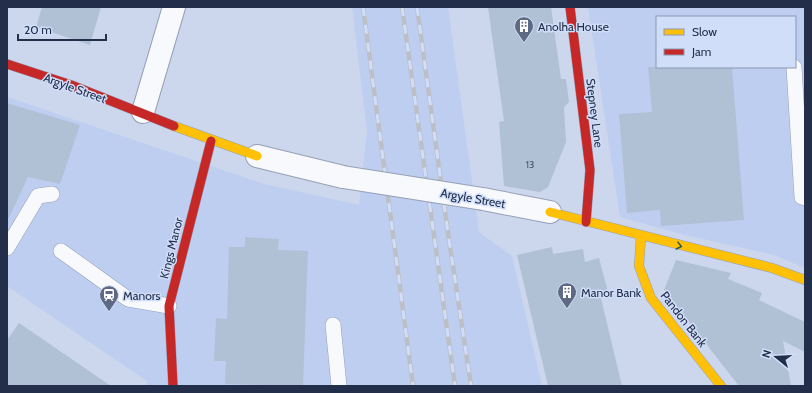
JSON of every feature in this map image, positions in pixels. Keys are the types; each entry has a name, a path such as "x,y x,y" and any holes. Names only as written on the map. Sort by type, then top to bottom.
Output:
{"street":[{"path":"143,112 174,7"},
{"name":"Stepney Lane","path":"570,7 590,170 586,222"},
{"name":"Argyle Street","path":"7,64 143,112 211,141 257,156 343,177 483,199 550,212 772,268 805,280"},
{"name":"Kings Manor","path":"173,386 168,306 211,141"},
{"name":"Pandon Bank","path":"641,236 640,266 652,298 721,386"}],"lane":[{"path":"794,68 802,197 805,198"},
{"path":"7,248 38,196 52,194"},
{"path":"61,251 128,299 168,306"},
{"path":"333,325 339,386"}],"shaded area":[{"path":"352,7 448,7 479,232 512,256 542,386 147,386 147,381 7,286 7,97 264,184 359,205 367,130"},
{"path":"588,7 805,7 805,268 774,255 681,234 620,217"}],"building":[{"path":"42,7 101,7 90,45 36,27"},
{"path":"488,7 551,7 561,79 566,79 569,102 564,107 566,142 548,187 540,192 504,186 499,122 504,121"},
{"path":"648,67 732,68 744,220 661,226 660,210 627,213 619,114 652,112"},
{"path":"7,103 80,125 60,184 28,177 7,222"},
{"path":"245,237 279,239 278,250 308,251 303,386 225,384 226,361 214,361 216,318 227,319 229,247 245,247"},
{"name":"Manor Bank","path":"552,247 553,254 583,249 585,262 599,258 608,292 600,294 622,386 548,386 517,255"},
{"path":"676,260 731,273 728,279 762,293 759,300 805,322 805,352 783,341 791,386 739,386 664,290"},
{"path":"19,323 111,386 7,386 7,340"}],"railway":[{"path":"363,7 413,386"},
{"path":"402,7 455,386"},
{"path":"417,7 471,386"}],"traffic: slow":[{"path":"174,126 257,156"},
{"path":"550,212 772,268 805,280"},
{"path":"641,236 639,266 651,298 721,386"}],"traffic: jam":[{"path":"570,7 590,170 586,222"},
{"path":"7,64 71,85 174,126"},
{"path":"173,386 169,306 211,141"}],"place":[{"name":"Anolha House","path":"524,43"},
{"name":"Manor Bank","path":"567,309"},
{"name":"Manors","path":"109,312"}]}
